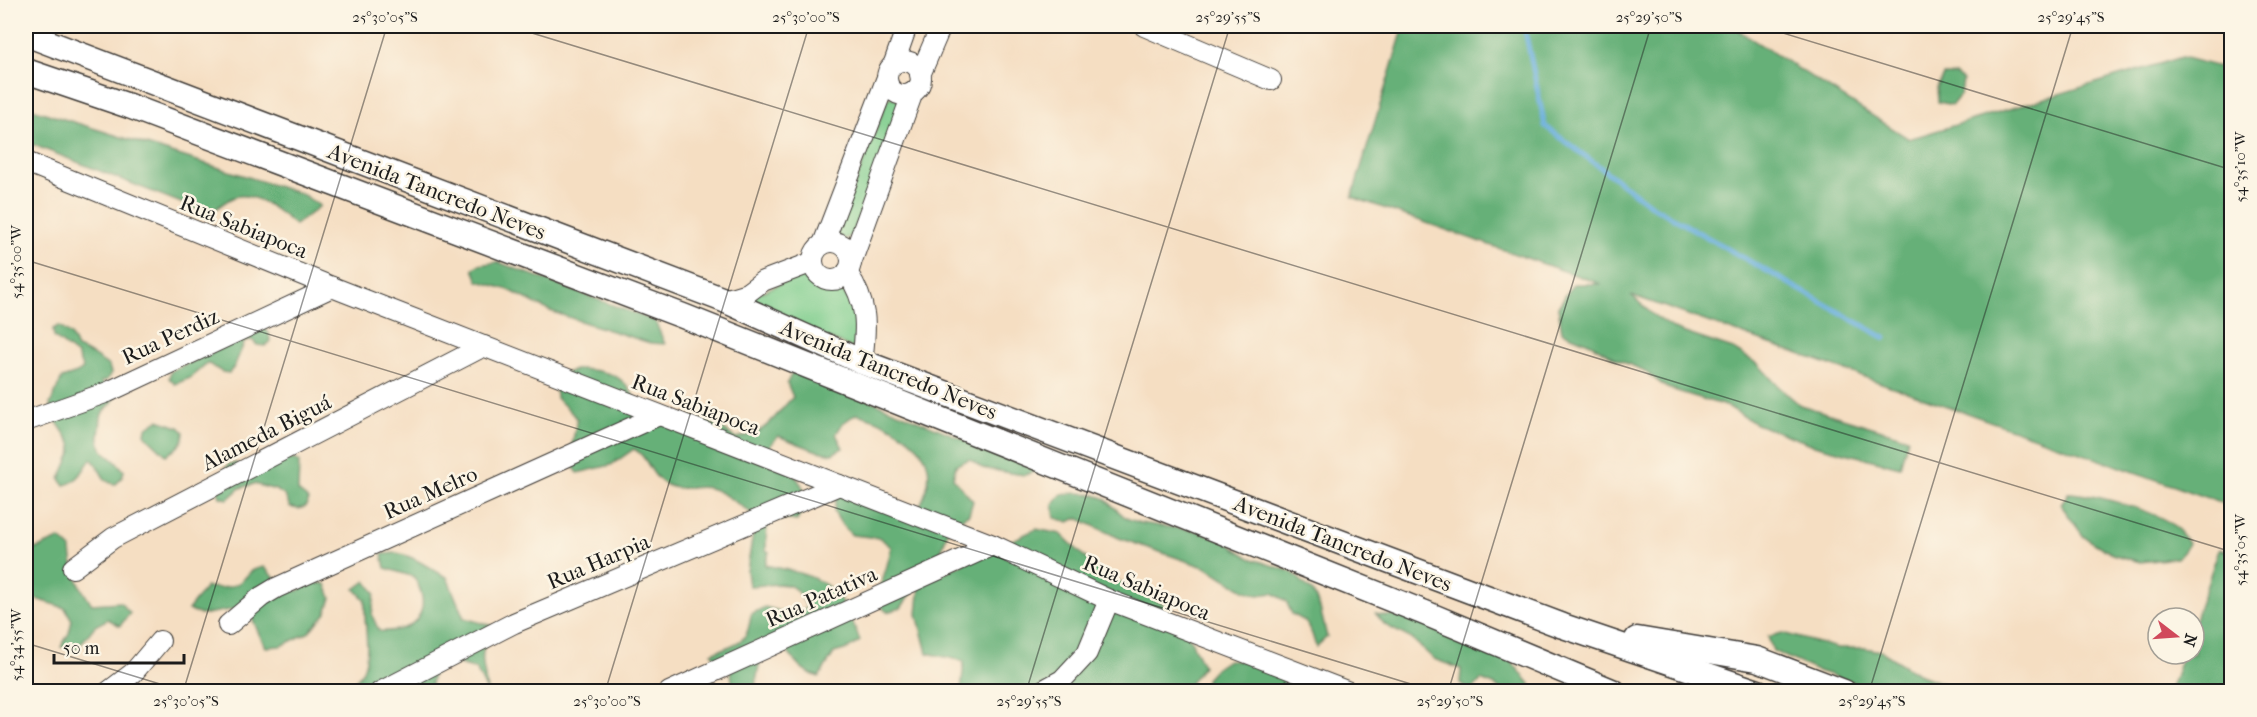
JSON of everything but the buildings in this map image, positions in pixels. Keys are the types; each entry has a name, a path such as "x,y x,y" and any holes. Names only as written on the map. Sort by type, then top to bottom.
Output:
{"main road":[{"name":"Avenida Tancredo Neves","path":"26,34 724,300 862,362 1563,626 1758,692"},
{"name":"Avenida Tancredo Neves","path":"32,74 129,106 683,316 1425,612 1614,692"},
{"path":"1563,626 1757,659 1834,690"},
{"path":"1552,666 1601,692"}],"street":[{"path":"823,244 907,26"},
{"path":"862,362 866,331 864,307 849,268 848,250 843,245 830,242 823,244 817,248 813,262 818,274 823,278 836,279 849,268 917,83 941,26"},
{"path":"1144,26 1271,80"},
{"path":"905,61 915,65 917,83 908,95 896,94 891,90 890,72 905,61"},
{"name":"Rua Sabiapoca","path":"26,162 333,287 993,545 1109,600 1348,692"},
{"path":"724,300 747,293 763,281 813,262"},
{"name":"Rua Perdiz","path":"26,421 108,392 333,287"},
{"name":"Alameda Biguá","path":"73,568 113,538 484,346"},
{"name":"Rua Melro","path":"228,625 261,597 276,588 660,415"},
{"name":"Rua Harpia","path":"380,692 514,623 839,485"},
{"name":"Rua Patativa","path":"669,692 993,545"},
{"path":"1040,692 1062,680 1087,653 1109,600"},
{"path":"108,692 134,674 160,641"}],"green space":[{"path":"1404,26 1731,26 1909,139 2182,57 2231,70 2231,506 1631,295 1652,314 1676,330 1733,349 1758,364 1800,405 1908,438 1900,467 1814,445 1756,424 1729,407 1667,388 1643,370 1562,332 1558,307 1573,284 1601,284 1352,197"},
{"path":"1943,75 1956,75 1963,80 1961,94 1952,105 1938,102 1937,87"},
{"path":"892,97 899,101 900,106 852,236 844,239 837,235 837,231 888,98"},
{"path":"26,107 302,194 320,206 295,225 266,203 248,196 232,198 209,214 26,142"},
{"path":"498,262 655,321 665,344 650,343 550,311 509,290 478,281 473,269 478,265"},
{"path":"799,275 818,284 842,291 848,298 857,316 855,349 746,306 751,297"},
{"path":"59,326 71,335 77,348 109,366 111,373 107,380 101,382 115,395 102,414 99,443 124,471 122,478 116,484 104,478 91,459 73,482 64,485 60,479 72,451 71,443 54,418 50,404 62,378 83,369 77,355 54,337 53,329"},
{"path":"264,328 269,333 270,341 265,346 257,345 252,340 245,341 229,373 222,372 207,363 190,378 175,384 169,378 171,371"},
{"path":"579,369 600,371 616,377 628,387 638,406 702,420 735,438 762,429 793,397 787,383 794,369 1038,470 1025,475 1010,473 982,468 970,459 956,465 953,478 973,501 969,514 955,523 948,531 938,560 919,579 901,608 887,612 876,602 891,547 880,538 852,535 834,512 836,498 847,488 912,518 920,505 928,483 928,467 921,451 905,436 886,424 856,414 843,423 836,434 843,448 832,454 817,451 778,436 769,447 800,482 805,493 805,501 797,521 781,519 767,521 766,550 769,552 765,565 801,574 826,585 844,606 860,641 848,649 834,653 819,677 799,666 776,642 763,647 754,691 733,691 731,672 718,666 712,653 744,638 751,614 765,607 794,615 807,608 802,597 797,590 784,584 749,586 747,571 754,527 750,512 730,498 709,488 678,488 667,485 656,477 643,457 634,449 611,465 578,473 569,461 577,419 556,398 555,384 565,373"},
{"path":"158,420 179,427 184,432 179,446 166,455 145,435 146,428"},
{"path":"269,457 299,461 298,491 309,500 305,507 298,509 290,507 285,496 276,490 254,484 240,488 228,499 220,497 219,479 229,464 236,463 243,468"},
{"path":"1076,493 1104,498 1126,518 1140,523 1198,531 1224,541 1250,558 1292,572 1313,592 1320,608 1327,637 1316,647 1305,621 1292,614 1286,601 1273,593 1258,595 1244,590 1207,568 1119,538 1077,518 1069,522 1055,518 1053,504 1062,494"},
{"path":"2068,493 2106,499 2161,518 2181,532 2189,544 2177,558 2140,562 2112,554 2084,537 2061,505"},
{"path":"1036,529 1061,534 1099,571 1165,605 1183,624 1203,666 1184,691 961,691 964,661 927,653 917,614 920,584"},
{"path":"60,539 71,549 77,578 92,604 120,602 130,613 120,626 108,619 95,626 76,650 61,647 69,633 72,620 65,608 36,599 26,599 26,550 35,549"},
{"path":"2219,549 2231,553 2231,691 2170,691 2179,666 2206,666 2206,606 2199,606"},
{"path":"397,553 417,560 447,577 464,618 493,626 482,658 487,691 476,669 446,660 434,673 431,681 432,691 341,692 360,675 365,665 367,647 365,600 355,589 366,581 375,593 372,615 379,631 403,628 418,618 422,600 414,577 385,568 382,554"},
{"path":"264,567 284,587 298,591 311,582 326,584 331,598 326,613 308,633 281,646 266,647 246,607 201,615 188,610 206,587 232,586 244,579 251,571"},
{"path":"1376,614 1398,615 1431,624 1442,634 1511,661 1536,691 1501,691 1496,686 1481,680 1471,691 1460,683 1461,669 1434,659 1412,639 1385,625"},
{"path":"1782,633 1837,648 1865,648 1881,651 1918,674 1962,691 1892,691 1815,670 1773,651 1768,637"},
{"path":"1228,660 1242,661 1272,675 1287,677 1323,691 1206,691 1206,679"}],"waterway":[{"path":"1524,26 1545,126 1652,206 1885,338"}]}
